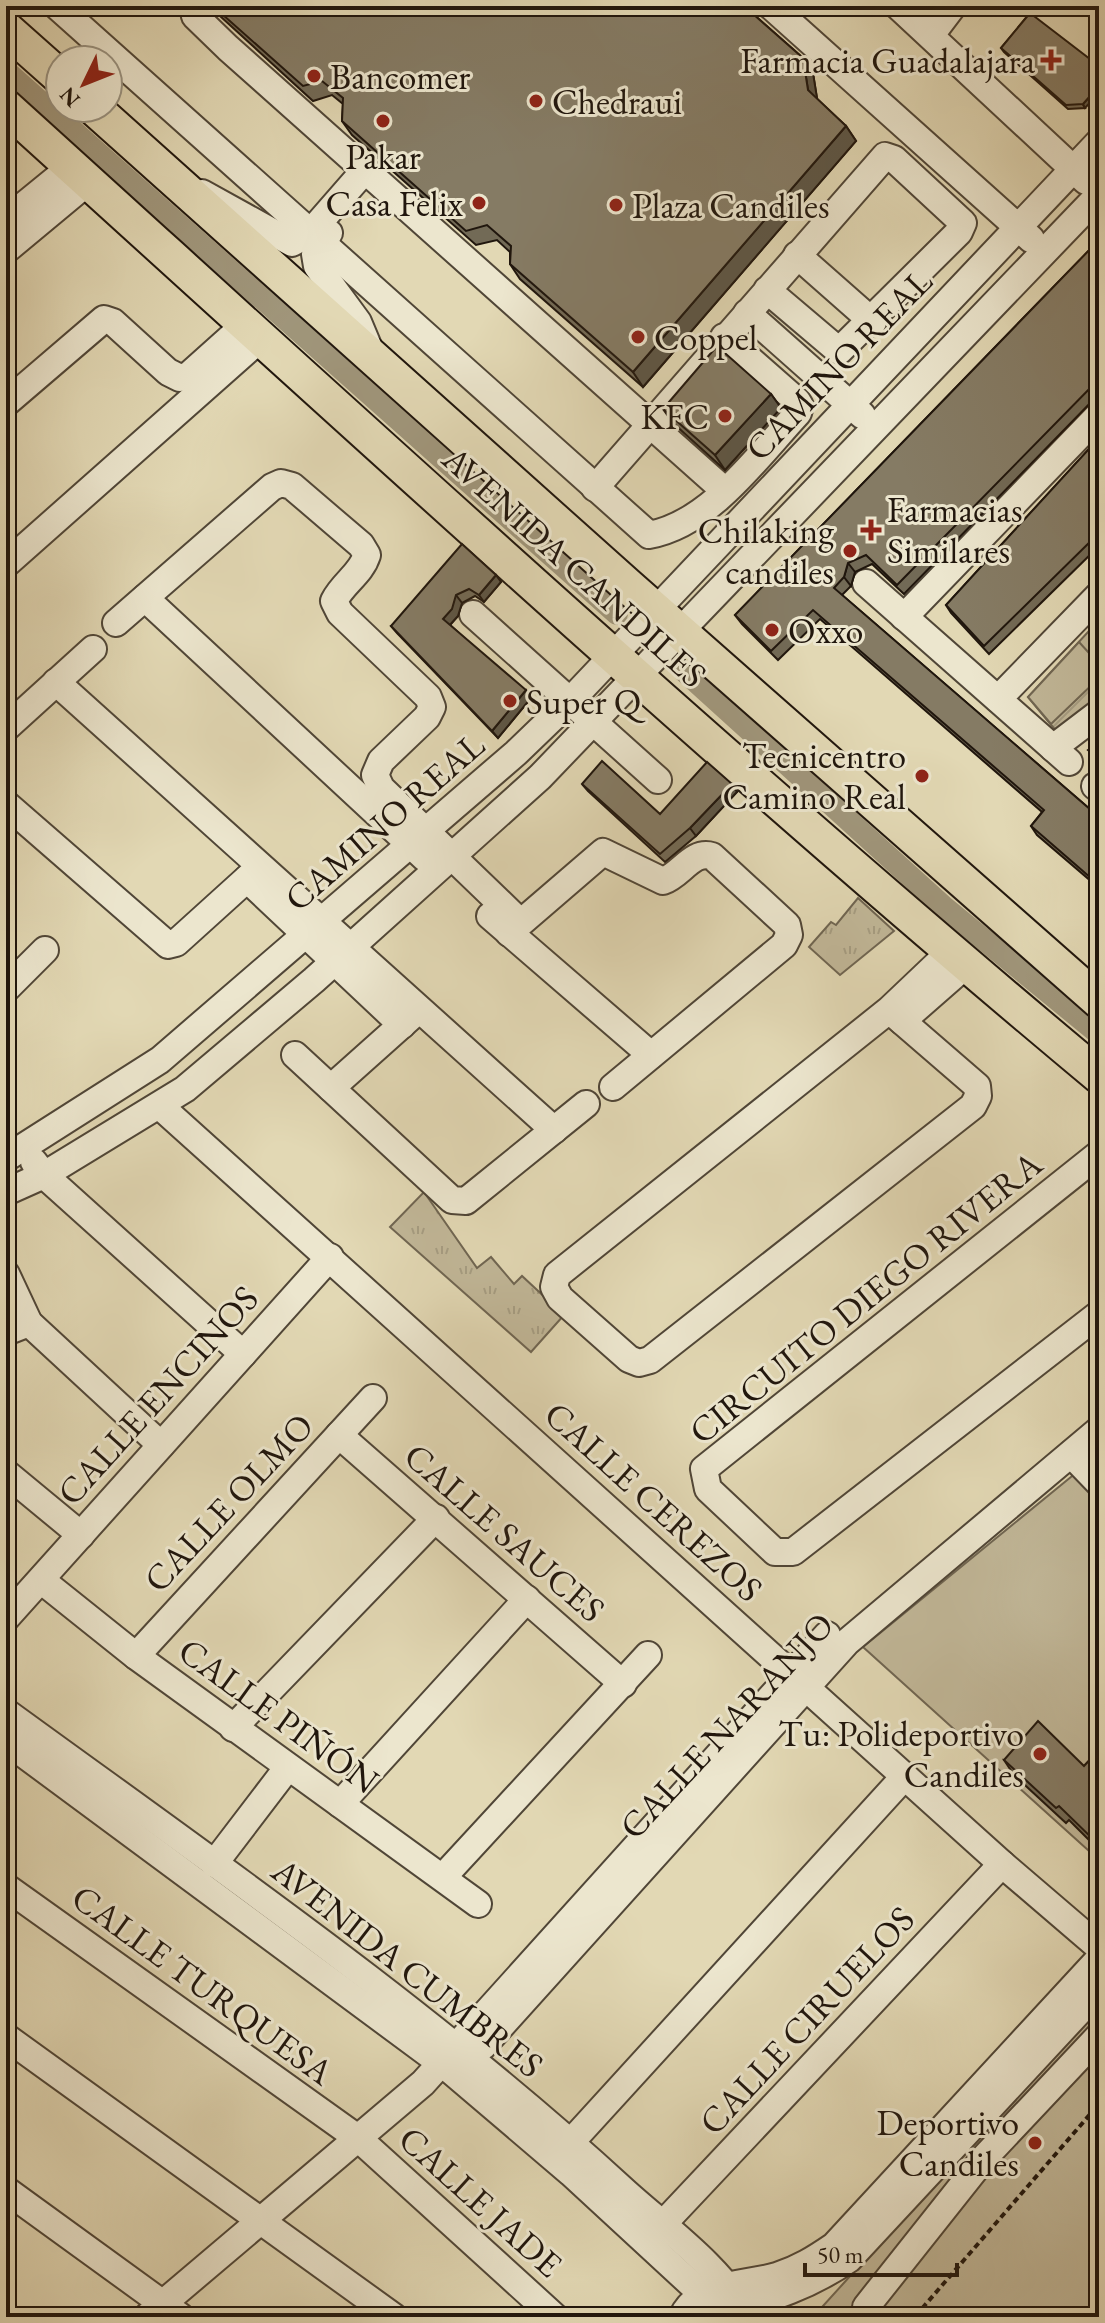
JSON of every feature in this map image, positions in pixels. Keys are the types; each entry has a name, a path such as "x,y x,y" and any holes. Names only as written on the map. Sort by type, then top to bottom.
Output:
{"main road":[{"path":"6,29 44,63"},
{"name":"AVENIDA CANDILES","path":"6,107 612,655 958,958 1099,1076"},
{"name":"AVENIDA CANDILES","path":"112,124 557,524 1099,1001"}],"street":[{"path":"57,6 310,246 649,535 671,531 725,491 800,406 724,337"},
{"path":"193,6 199,21 725,491"},
{"path":"771,6 1019,227 1044,253"},
{"path":"898,6 1089,160 1099,194"},
{"path":"931,35 953,6"},
{"path":"595,488 724,337 885,156 894,159 958,215 963,223 959,232 873,322 839,351 767,290"},
{"name":"CAMINO REAL","path":"15,1153 160,1060 420,839 570,701 849,403 1019,227 1089,160"},
{"path":"6,220 80,174"},
{"path":"6,250 80,174"},
{"path":"310,246 370,174"},
{"path":"172,178 310,246 358,322 375,360"},
{"name":"CAMINO REAL","path":"6,1192 44,1175 161,1107 342,955 445,863 595,723 1099,194"},
{"path":"797,255 873,322"},
{"path":"747,313 876,428"},
{"path":"6,403 104,319 113,322 168,372 180,378 254,331"},
{"path":"6,564 254,331"},
{"path":"904,617 1099,415"},
{"path":"116,623 272,487 281,483 292,486 361,545 367,555 363,567 340,590 334,601 340,613 428,697 432,707 427,717 381,761 375,775 381,788 420,839"},
{"path":"866,583 1061,755 1099,713"},
{"path":"998,699 1099,595"},
{"path":"145,598 420,839 651,1055"},
{"path":"473,614 658,780"},
{"path":"6,728 93,649"},
{"path":"56,682 253,873 410,1017 554,1130"},
{"path":"6,804 168,945 176,943 253,873"},
{"path":"515,927 603,852 663,881 696,857 704,854 712,856 787,925 789,935 784,945 613,1087"},
{"path":"8,983 45,950"},
{"path":"895,1015 977,1086 978,1096 973,1106 650,1360 639,1363 629,1359 560,1298 554,1287 557,1275 895,1015 958,958"},
{"path":"331,1088 410,1017"},
{"path":"295,1055 452,1200 459,1202 466,1201 586,1104"},
{"name":"CALLE CEREZOS","path":"161,1107 1002,1864 1099,1947"},
{"path":"15,1153 44,1175 243,1354"},
{"name":"CIRCUITO DIEGO RIVERA","path":"1099,1154 704,1469 703,1479 708,1489 775,1552 793,1552 1099,1314"},
{"name":"CALLE ENCINOS","path":"6,1618 330,1257"},
{"path":"6,1274 18,1327 161,1445"},
{"name":"CALLE OLMO","path":"136,1656 373,1398"},
{"name":"CALLE NARANJO","path":"798,1680 1099,1430"},
{"name":"CALLE SAUCES","path":"339,1435 623,1684"},
{"path":"1071,1454 1099,1483"},
{"path":"6,1473 81,1535"},
{"path":"233,1728 436,1518"},
{"name":"CALLE PIÑÓN","path":"41,1580 233,1728 478,1904"},
{"path":"340,1804 527,1599"},
{"name":"CALLE NARANJO","path":"163,2312 262,2221 454,2058 798,1680 827,1635"},
{"path":"443,1877 648,1655"},
{"name":"AVENIDA CUMBRES","path":"6,1712 214,1864 454,2058 571,2173 701,2293 731,2308"},
{"name":"AVENIDA CUMBRES","path":"6,1741 571,2142 662,2225 731,2308"},
{"path":"214,1864 288,1767"},
{"path":"571,2142 905,1776"},
{"name":"CALLE CIRUELOS","path":"662,2225 1002,1864"},
{"name":"CALLE TURQUESA","path":"6,1887 359,2139"},
{"path":"731,2308 776,2276 805,2265 834,2246 1099,1959"},
{"path":"731,2308 785,2295 820,2279 849,2259 1099,1990"},
{"path":"866,2307 985,2157 1099,2036"},
{"path":"6,2037 394,2317"},
{"name":"CALLE JADE","path":"359,2139 555,2317"},
{"path":"6,2190 163,2312"},
{"path":"682,2317 701,2293"}],"path":[{"path":"919,2317 919,2312 1099,2104"}],"green space":[{"path":"1099,620 1099,699 1057,732 1028,697"},
{"path":"1079,642 1099,664 1099,678 1051,724 1028,697"},
{"path":"858,898 894,931 840,975 809,947 831,922 836,925"},
{"path":"424,1192 477,1268 491,1257 514,1284 522,1276 564,1315 531,1352 390,1227"},
{"name":"Tu: Polideportivo Candiles","path":"1099,1454 1099,1860 863,1647"},
{"name":"Deportivo Candiles","path":"1099,2001 1099,2317 813,2317 842,2285"}],"building":[{"name":"Plaza Candiles","path":"213,6 744,6 803,58 808,90 846,126 633,372 510,264 511,246 487,225 466,231 342,121 343,98 322,81 303,86"},
{"name":"Farmacia Guadalajara","path":"1030,13 1099,66 1099,86 1083,104 1066,105 1001,48"},
{"path":"1099,240 1099,379 897,585 866,555 848,563 844,577 834,588 1099,817 1099,885 1031,826 1044,810 813,610 771,651 735,615"},
{"path":"717,346 771,394 715,455 663,409"},
{"path":"1099,438 1099,533 984,646 946,605"},
{"path":"462,544 496,575 479,595 469,589 456,595 452,609 443,619 526,690 492,731 391,626"},
{"path":"1099,742 1099,759 1088,750"},
{"path":"602,761 660,814 707,762 732,784 660,854 582,784"},
{"path":"1038,1721 1084,1766 1099,1750 1099,1845 1004,1760"}],"waterway":[{"path":"6,71 617,614"},
{"path":"684,671 943,906 1099,1034"}],"place":[{"name":"Farmacia Guadalajara","path":"1051,60"},
{"name":"Bancomer","path":"314,76"},
{"name":"Chedraui","path":"536,101"},
{"name":"Pakar","path":"383,121"},
{"name":"Casa Felix","path":"479,203"},
{"name":"Plaza Candiles","path":"616,205"},
{"name":"Coppel","path":"638,337"},
{"name":"KFC","path":"725,416"},
{"name":"Farmacias Similares","path":"871,530"},
{"name":"Chilaking candiles","path":"850,551"},
{"name":"Oxxo","path":"772,630"},
{"name":"Super Q","path":"510,701"},
{"name":"Tecnicentro Camino Real","path":"922,776"},
{"name":"Tu: Polideportivo Candiles","path":"1040,1754"},
{"name":"Deportivo Candiles","path":"1035,2143"}]}
